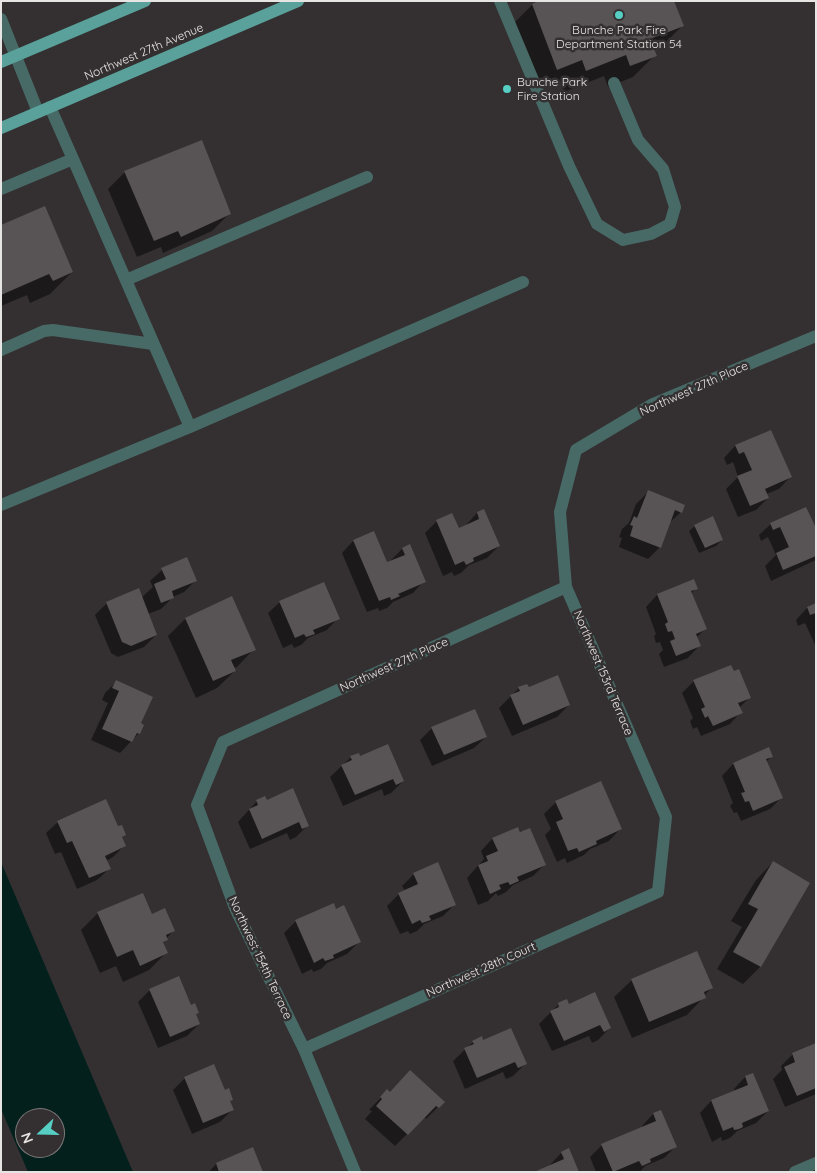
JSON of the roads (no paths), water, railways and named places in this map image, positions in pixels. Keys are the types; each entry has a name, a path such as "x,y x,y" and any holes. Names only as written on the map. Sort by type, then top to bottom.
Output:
{"main road":[{"path":"1,62 145,1"},
{"name":"Northwest 27th Avenue","path":"1,128 298,1"}],"street":[{"path":"500,1 568,166 597,224 623,240 651,234 670,224 675,207 663,169 638,140 614,83"},
{"path":"1,19 16,56 44,110 74,160 190,426"},
{"path":"1,189 74,160"},
{"path":"126,280 367,177"},
{"path":"1,505 190,426 523,282"},
{"path":"1,350 44,331 53,330 154,344"},
{"name":"Northwest 27th Place","path":"576,450 653,404 816,336"},
{"name":"Northwest 153rd Terrace","path":"576,450 560,512 566,587 666,817 658,892"},
{"name":"Northwest 27th Place","path":"222,742 566,587"},
{"name":"Northwest 154th Terrace","path":"222,742 197,805 235,908 304,1049 355,1172"},
{"name":"Northwest 28th Court","path":"304,1049 658,892"},
{"path":"796,1172 816,1163"}],"place":[{"name":"Bunche Park Fire Department Station 54","path":"619,15"},
{"name":"Bunche Park Fire Station","path":"507,89"}]}
